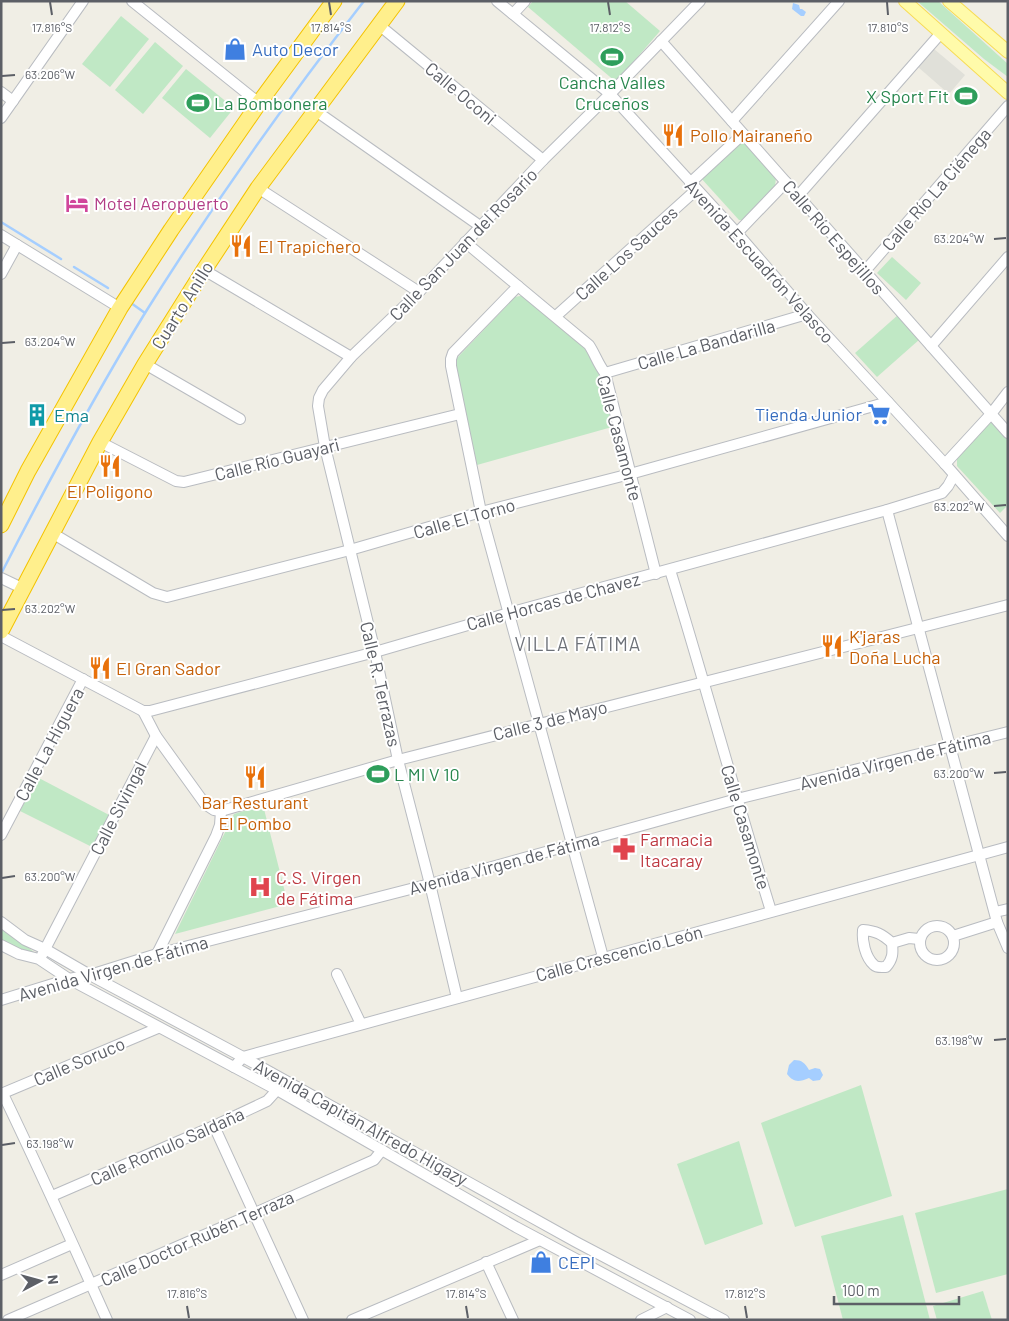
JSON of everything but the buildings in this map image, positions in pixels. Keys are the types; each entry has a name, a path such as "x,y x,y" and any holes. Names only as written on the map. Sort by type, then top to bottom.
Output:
{"highway":[{"name":"Cuarto Anillo","path":"1,631 100,442 145,364 204,270 258,188 397,1"},
{"path":"1,525 32,463 120,308 171,230 329,4"}],"main road":[{"path":"905,1 1008,92"},
{"path":"949,1 1008,52"}],"street":[{"path":"1,118 83,1"},
{"path":"132,1 259,103"},
{"name":"Avenida Escuadrón Velasco","path":"497,1 610,94 1008,536"},
{"path":"513,14 524,1"},
{"name":"Calle San Juan del Rosario","path":"319,398 351,357 419,292 543,160 700,1"},
{"path":"732,121 839,1"},
{"name":"Calle Oconi","path":"379,25 543,160"},
{"path":"798,196 941,33"},
{"name":"Calle Río Espejillos","path":"661,41 1008,433"},
{"path":"1,92 13,101"},
{"name":"Calle Río La Ciénega","path":"865,271 1008,106"},
{"path":"316,111 480,226"},
{"name":"Calle Los Sauces","path":"556,316 693,186 743,134"},
{"path":"737,233 786,182"},
{"path":"258,188 419,292"},
{"path":"1,235 120,308"},
{"name":"Calle Casamonte","path":"465,242 556,316 589,345 593,351 596,360 605,373 656,574"},
{"path":"1,274 17,246"},
{"path":"931,346 1008,257"},
{"path":"204,270 351,357"},
{"path":"518,286 453,353 451,366 481,512 540,722 603,958"},
{"name":"Calle La Bandarilla","path":"605,373 807,314"},
{"path":"145,364 240,419"},
{"path":"944,464 991,414 1008,392"},
{"name":"Calle R. Terrazas","path":"319,398 318,406 325,447 375,652 398,760 457,998"},
{"name":"Calle El Torno","path":"52,533 153,593 166,597 350,550 481,512 630,474 888,402"},
{"name":"Calle Río Guayari","path":"100,442 180,482 460,414"},
{"name":"Calle Horcas de Chavez","path":"143,711 156,710 375,652 509,613 887,510 942,493 954,475"},
{"path":"887,510 996,917 1008,948"},
{"name":"Calle Casamonte","path":"670,570 771,911"},
{"path":"4,579 24,588"},
{"name":"Calle 3 de Mayo","path":"221,811 398,760 540,722 705,683 1008,605"},
{"path":"1,636 143,711 156,736 205,804 214,810 221,811 220,825 216,836 157,954"},
{"name":"Calle La Higuera","path":"1,835 84,679"},
{"name":"Avenida Virgen de Fátima","path":"1,1000 157,954 430,884 737,799 1008,732"},
{"name":"Calle Sivingal","path":"40,959 156,736"},
{"name":"Calle Crescencio León","path":"243,1057 1008,846"},
{"path":"953,936 996,917 1008,909"},
{"name":"Avenida Capitán Alfredo Higazy","path":"1,922 25,940 45,949 243,1057 576,1242 724,1320"},
{"path":"935,925 946,928 953,936 954,942 950,953 946,957 935,960 924,955 919,945 920,939 925,930 935,925"},
{"path":"892,943 909,938 920,939"},
{"name":"Avenida Capitán Alfredo Higazy","path":"1,945 19,954 40,959 69,979 277,1090 540,1240 690,1320"},
{"path":"337,974 361,1024"},
{"name":"Calle Soruco","path":"2,1094 158,1028"},
{"path":"234,1067 243,1057"},
{"name":"Calle Romulo Saldaña","path":"52,1196 268,1101 277,1090"},
{"path":"2,1094 52,1196 107,1320"},
{"path":"214,1126 303,1320"},
{"name":"Calle Doctor Rubén Terraza","path":"8,1320 374,1160 382,1150"},
{"path":"516,1226 525,1213"},
{"path":"352,1320 540,1240"},
{"path":"1,1275 72,1244"},
{"path":"486,1262 514,1320"},
{"path":"641,1320 667,1307"}],"shaded area":[{"path":"934,49 965,75 949,94 918,67"}],"green space":[{"name":"Cancha Valles Cruceños","path":"533,1 625,1 660,31 616,82 528,7"},
{"path":"917,1 938,1 1008,64 1008,77 984,59"},
{"path":"121,16 149,39 110,87 82,64"},
{"path":"155,42 183,66 143,114 115,90"},
{"name":"La Bombonera","path":"186,69 234,108 210,138 162,98"},
{"path":"742,138 776,178 775,186 745,220 739,220 700,177"},
{"path":"892,257 921,283 906,300 877,273"},
{"path":"523,296 588,351 603,383 612,427 477,465 454,364 457,358 515,297"},
{"path":"898,315 920,339 877,377 855,353"},
{"path":"993,422 1008,436 1008,505 1000,513 957,466 957,458 988,423"},
{"path":"37,777 111,816 94,848 20,811"},
{"path":"263,805 288,904 175,934 234,814"},
{"path":"1,926 34,952 39,959 1,939"},
{"path":"861,1085 892,1196 795,1227 761,1123"},
{"path":"739,1141 763,1224 705,1245 677,1164"},
{"path":"1008,1189 1008,1274 936,1293 915,1213"},
{"path":"903,1215 930,1320 843,1320 821,1236"},
{"path":"983,1291 992,1320 937,1320 933,1306"}],"water":[{"path":"793,3 799,5 800,9 806,12 804,16 801,16 792,9"},
{"path":"794,1060 803,1062 809,1070 820,1069 823,1075 820,1080 813,1081 809,1078 797,1081 792,1079 787,1074 789,1065"}],"waterway":[{"path":"1,574 70,442 145,313 250,154 364,1"},
{"path":"1,222 61,259"},
{"path":"74,267 108,288"},
{"path":"131,303 145,313"}],"place":[{"name":"Auto Decor","path":"235,49"},
{"name":"Cancha Valles Cruceños","path":"612,57"},
{"name":"X Sport Fit","path":"966,96"},
{"name":"La Bombonera","path":"198,103"},
{"name":"Pollo Mairaneño","path":"673,135"},
{"name":"Motel Aeropuerto","path":"77,203"},
{"name":"El Trapichero","path":"241,246"},
{"name":"Tienda Junior","path":"879,414"},
{"name":"Ema","path":"37,415"},
{"name":"El Poligono","path":"110,466"},
{"name":"K'jaras Doña Lucha","path":"832,646"},
{"name":"El Gran Sador","path":"100,668"},
{"name":"L MI V 10","path":"378,774"},
{"name":"Bar Resturant El Pombo","path":"255,777"},
{"name":"Farmacia Itacaray","path":"624,849"},
{"name":"C.S. Virgen de Fátima","path":"260,887"},
{"name":"CEPI","path":"541,1262"}],"district":[{"name":"VILLA FÁTIMA","path":"578,643"}]}
